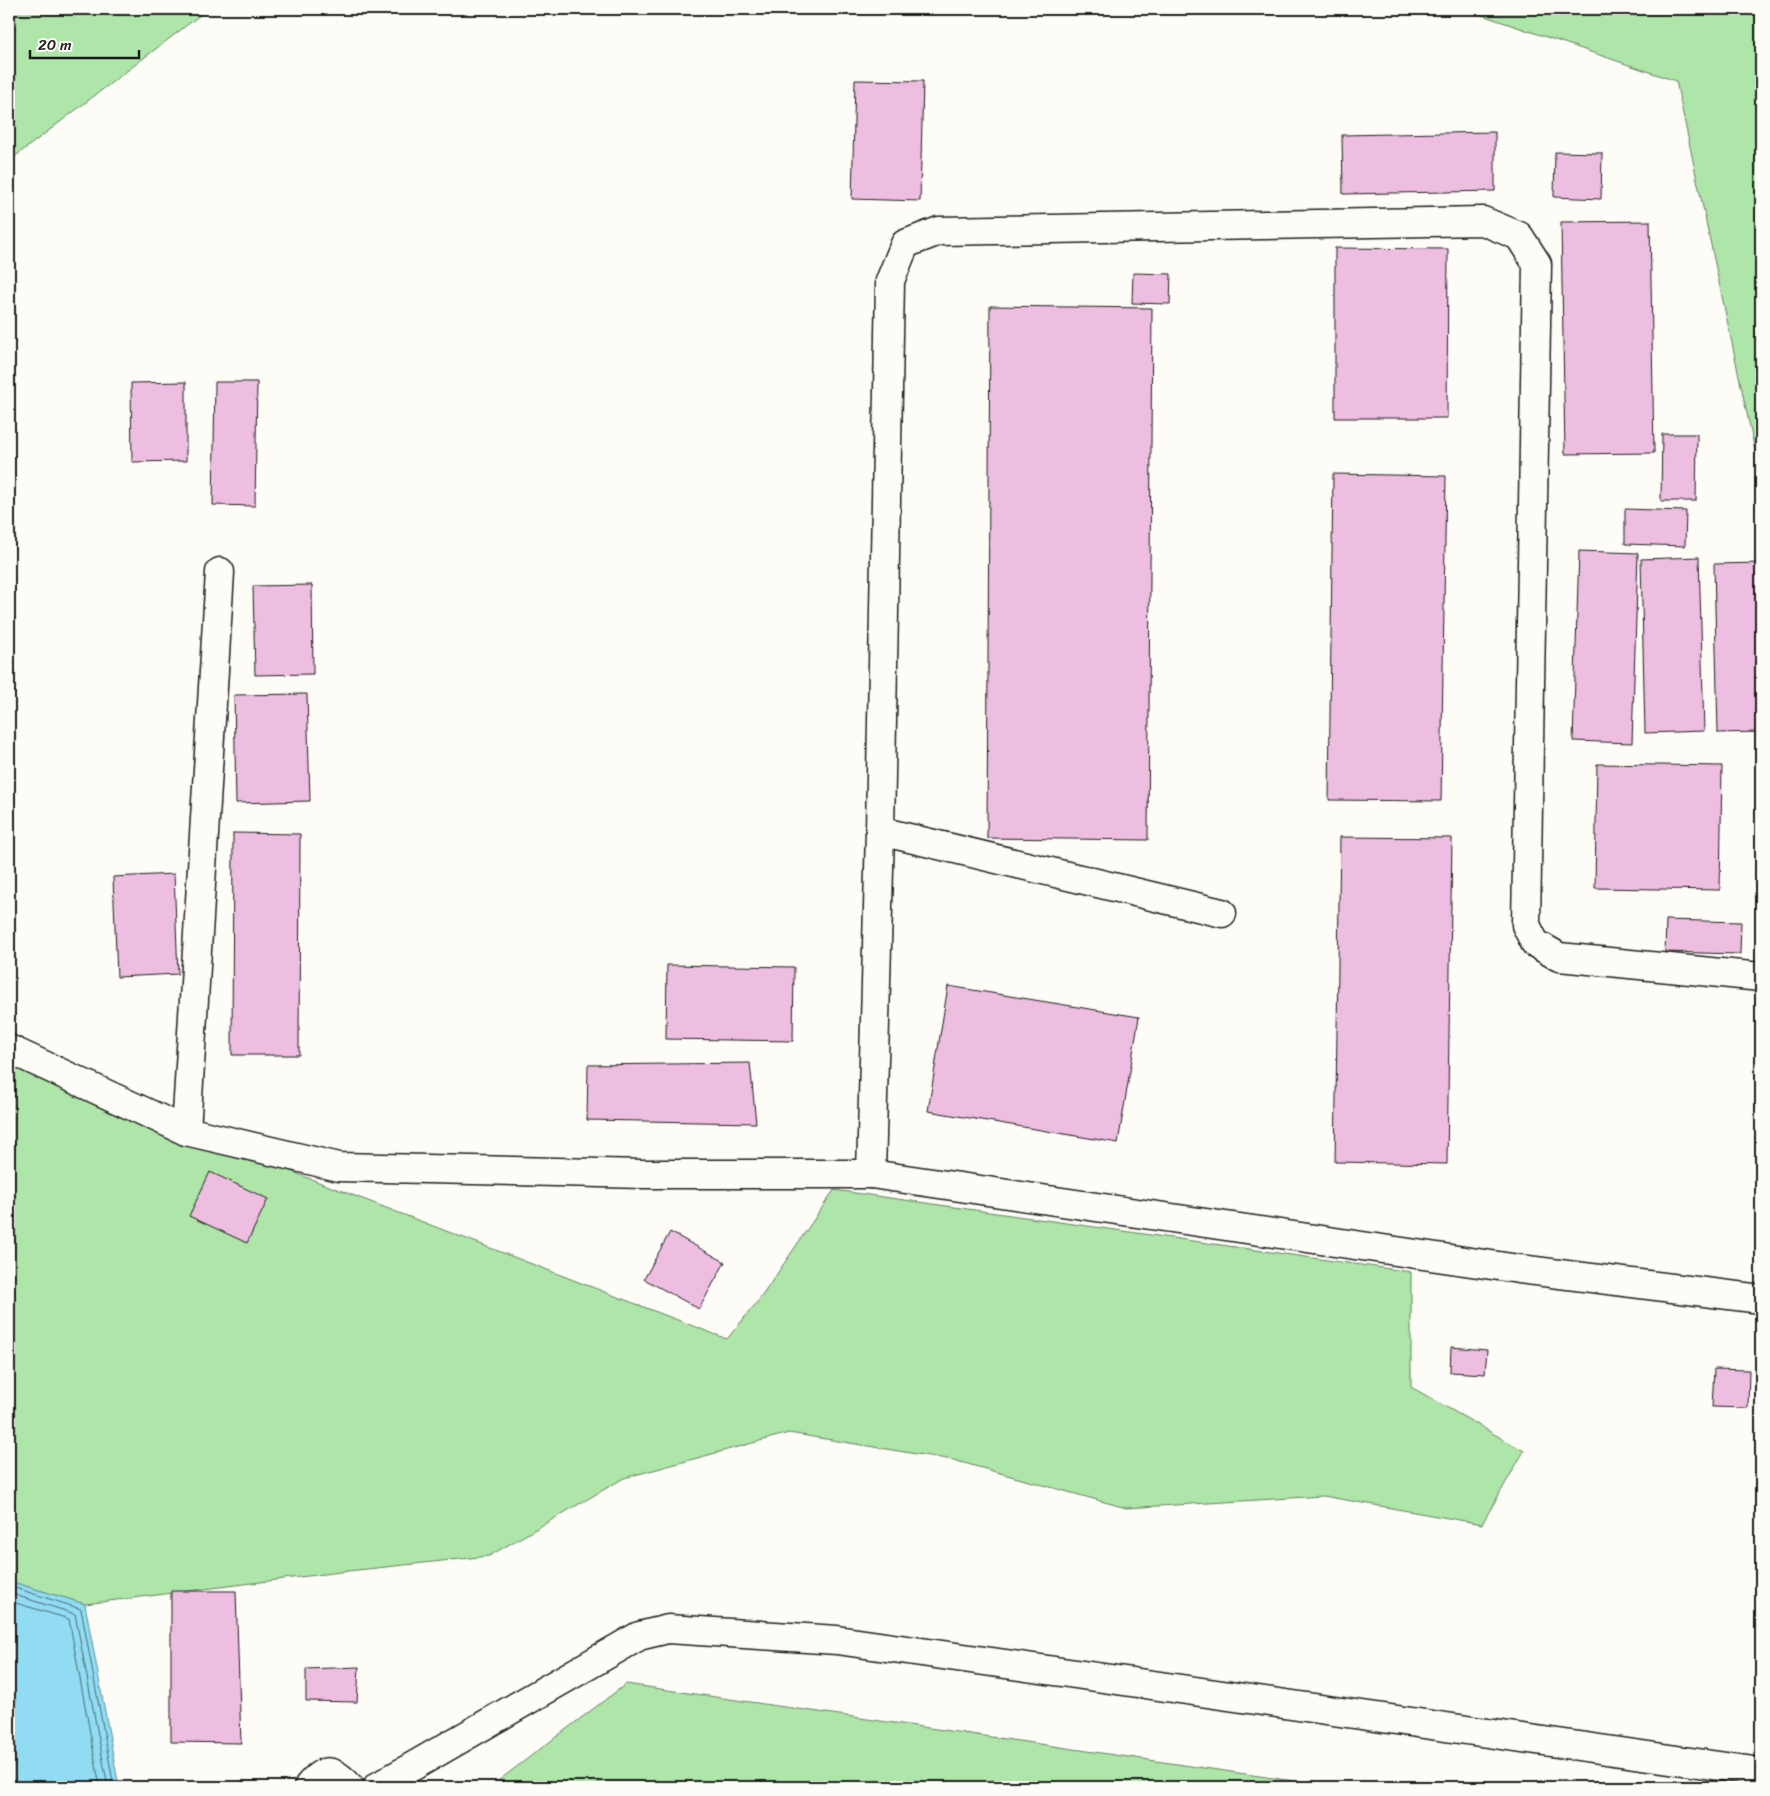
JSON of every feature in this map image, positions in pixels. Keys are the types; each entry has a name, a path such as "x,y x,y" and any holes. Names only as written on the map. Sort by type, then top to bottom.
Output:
{"lane":[{"path":"871,1174 880,831 890,281 905,244 939,231 1484,221 1519,236 1537,264 1526,925 1536,943 1559,957 1761,977"},
{"path":"186,1131 220,572"},
{"path":"880,831 1222,913"},
{"path":"9,1049 186,1131 339,1167 644,1174 871,1174 1519,1269 1761,1299"},
{"path":"377,1787 639,1636 668,1629 837,1640 1761,1772"},
{"path":"308,1787 325,1773 332,1772 339,1774 350,1787"}],"green space":[{"path":"9,9 208,9 9,161"},
{"path":"1464,9 1761,9 1761,479 1676,81"},
{"path":"9,1063 727,1339 762,1296 834,1190 1411,1272 1411,1387 1524,1451 1482,1524 1323,1496 1126,1508 953,1460 789,1433 624,1478 489,1556 348,1571 85,1604 9,1581"},
{"path":"626,1684 1335,1787 490,1787"}],"water":[{"path":"9,1581 85,1604 119,1787 9,1787"}],"building":[{"path":"855,80 923,81 920,201 852,199"},
{"path":"1495,132 1495,191 1343,194 1342,135"},
{"path":"1555,152 1602,153 1601,199 1554,197"},
{"path":"1650,221 1654,453 1565,454 1561,222"},
{"path":"1335,248 1448,249 1447,418 1335,418"},
{"path":"1133,273 1171,274 1170,304 1132,303"},
{"path":"990,306 1152,308 1148,840 987,838"},
{"path":"186,382 186,461 132,462 131,383"},
{"path":"215,382 257,382 255,506 213,505"},
{"path":"1662,434 1697,434 1696,501 1661,501"},
{"path":"1333,474 1446,476 1441,801 1329,800"},
{"path":"1625,509 1686,511 1685,546 1625,544"},
{"path":"1579,551 1638,553 1632,743 1573,741"},
{"path":"1699,557 1704,731 1645,733 1641,559"},
{"path":"1761,563 1761,732 1718,733 1714,564"},
{"path":"312,585 313,674 255,675 253,586"},
{"path":"307,694 310,801 236,803 234,695"},
{"path":"1597,764 1722,766 1720,890 1595,888"},
{"path":"233,833 300,834 299,1055 232,1055"},
{"path":"1340,837 1452,838 1447,1164 1335,1162"},
{"path":"174,874 178,974 117,977 113,877"},
{"path":"1666,920 1741,922 1740,954 1665,952"},
{"path":"667,965 794,967 793,1041 666,1039"},
{"path":"948,986 1139,1017 1118,1143 928,1111"},
{"path":"750,1063 756,1123 587,1120 588,1065"},
{"path":"210,1172 268,1199 247,1243 189,1216"},
{"path":"670,1232 725,1262 699,1309 644,1279"},
{"path":"1451,1347 1487,1350 1485,1374 1450,1372"},
{"path":"1714,1369 1749,1370 1748,1408 1712,1407"},
{"path":"171,1591 236,1591 241,1743 171,1742"},
{"path":"359,1667 357,1702 306,1701 306,1669"}]}
